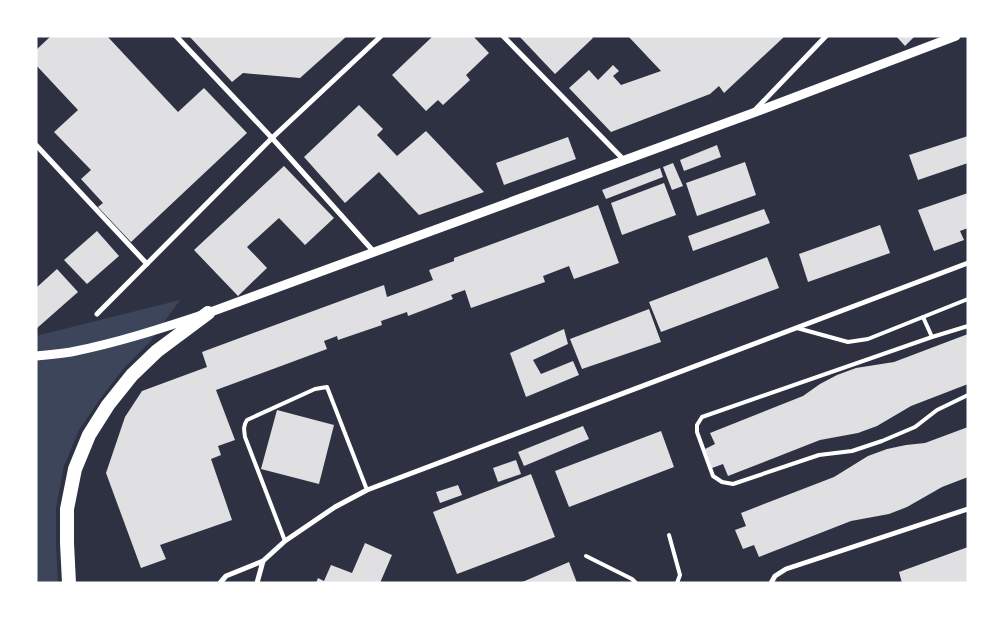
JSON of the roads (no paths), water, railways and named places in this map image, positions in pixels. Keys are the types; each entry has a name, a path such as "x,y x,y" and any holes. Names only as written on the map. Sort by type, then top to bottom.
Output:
{"highway":[{"path":"69,583 67,509 75,469 89,435 108,405 132,375 156,351 208,313"}],"street":[{"path":"176,36 272,138 375,253"},
{"path":"97,314 272,138 381,36"},
{"path":"503,36 624,160"},
{"path":"753,113 826,36"},
{"path":"36,356 70,352 110,343 208,313 375,253 956,36"},
{"path":"36,145 147,264"},
{"path":"220,583 226,576 263,561 285,541 335,508 367,490 968,264"},
{"path":"771,583 775,576 786,569 968,508"},
{"path":"257,583 263,561"}],"lane":[{"path":"797,328 848,342 868,339 968,299"},
{"path":"923,317 932,337"},
{"path":"968,326 702,417 697,425 697,432 713,476 722,482 733,484 819,454 852,451 882,441 915,427 937,410 968,395"},
{"path":"285,541 245,436 244,425 247,420 315,390 327,387 367,490"},
{"path":"669,535 680,575 677,583"},
{"path":"586,556 632,579 636,583"}]}
